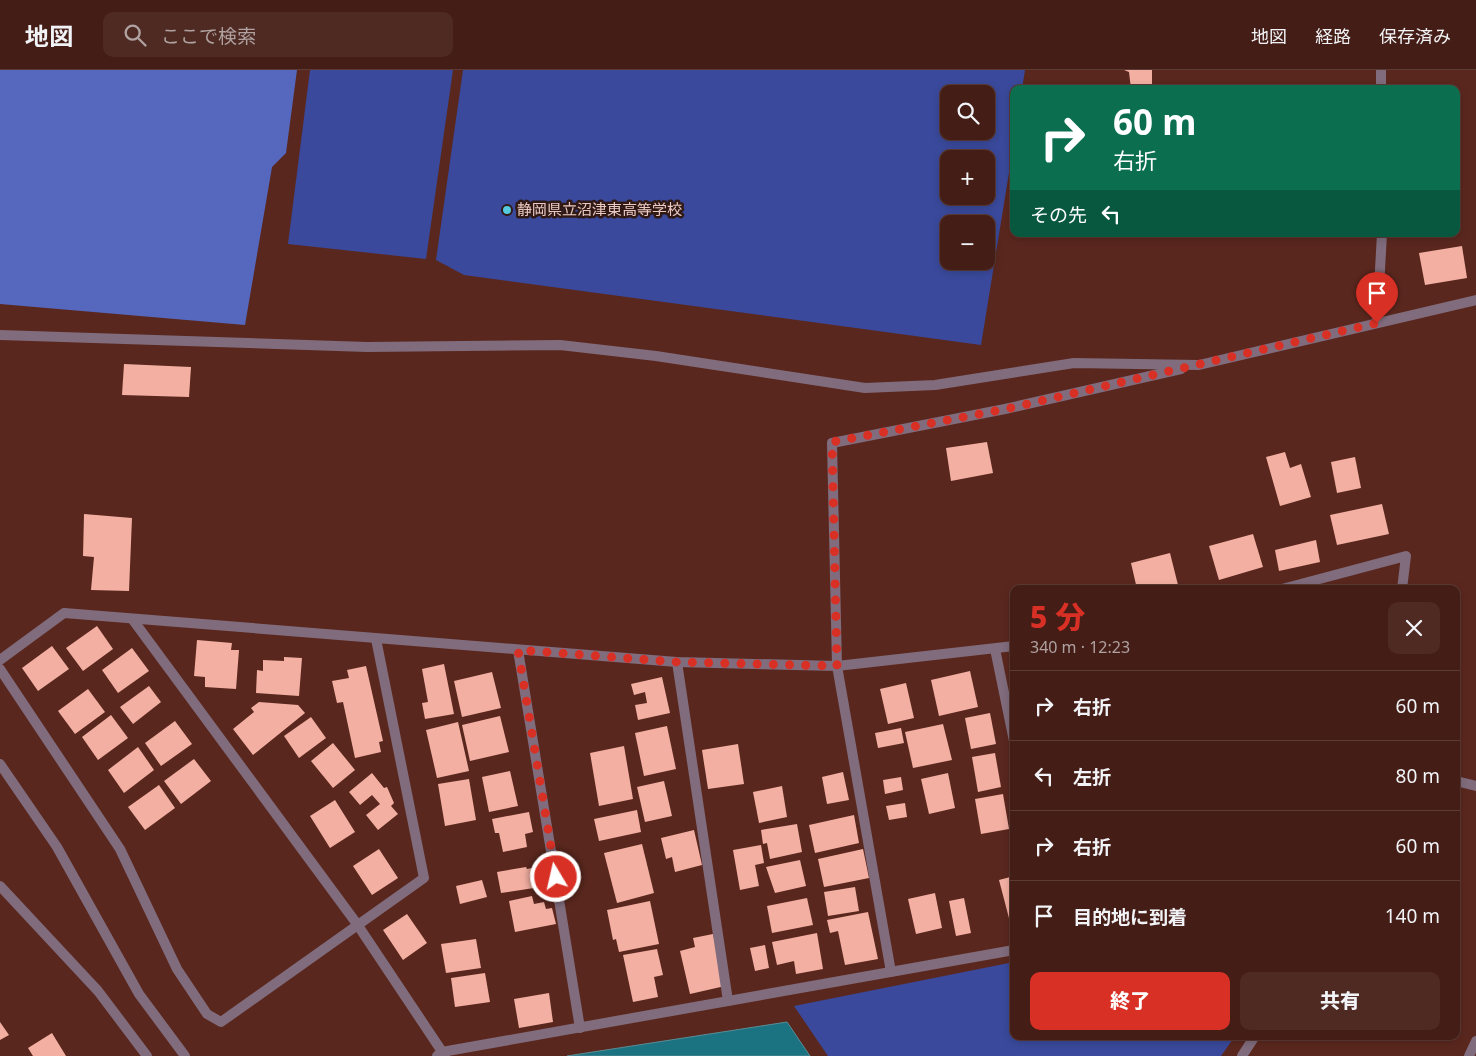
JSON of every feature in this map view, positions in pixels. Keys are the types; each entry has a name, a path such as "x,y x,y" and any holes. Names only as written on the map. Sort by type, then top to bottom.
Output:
{"street":[{"path":"1381,70 1381,85"},
{"path":"1377,323 1382,237"},
{"path":"891,972 837,666 832,442 1006,409 1476,300"},
{"path":"0,335 367,347 560,345 656,356 864,388 935,385 1074,363 1199,365"},
{"path":"1297,585 1406,556 1402,585"},
{"path":"0,660 64,613 677,662 837,666 1010,647"},
{"path":"133,620 357,924 442,1055 580,1028 1010,951"},
{"path":"0,669 120,848 177,969 207,1014 221,1022 424,878 376,639"},
{"path":"995,649 1010,722"},
{"path":"518,650 580,1028"},
{"path":"677,662 728,1001"},
{"path":"0,764 57,847 139,994 185,1056"},
{"path":"1460,782 1476,786"},
{"path":"0,886 98,991 147,1056"},
{"path":"1242,1056 1252,1040"},
{"path":"1469,1056 1476,1041"}],"shaded area":[{"path":"0,70 297,70 286,153 272,167 245,325 0,304"},
{"path":"310,70 453,70 426,259 288,244"},
{"path":"463,70 1025,70 1023,85 1010,85 1010,167 995,259 995,215 940,215 940,270 993,270 981,345 464,275 436,260"},
{"path":"1010,963 1010,1040 1232,1040 1221,1056 828,1056 794,1006"},
{"path":"787,1022 810,1056 567,1056"}],"building":[{"path":"1124,70 1152,70 1152,85 1131,85 1129,72"},
{"path":"1462,246 1467,278 1425,285 1419,253"},
{"path":"124,364 191,367 189,397 122,395"},
{"path":"987,442 993,473 951,481 946,448"},
{"path":"1285,452 1290,468 1301,464 1311,497 1280,506 1266,457"},
{"path":"1355,457 1361,488 1337,493 1331,462"},
{"path":"1382,504 1389,534 1337,545 1330,515"},
{"path":"84,514 132,518 129,591 91,590 94,557 83,556"},
{"path":"1253,534 1263,567 1219,580 1209,546"},
{"path":"1316,540 1320,562 1279,571 1275,550"},
{"path":"1170,553 1178,585 1136,585 1131,563"},
{"path":"97,626 113,649 83,671 66,648"},
{"path":"197,640 232,643 231,650 239,650 236,689 205,687 205,677 194,676"},
{"path":"52,646 69,669 38,691 22,668"},
{"path":"132,648 149,671 118,693 102,670"},
{"path":"284,657 302,658 299,696 256,693 257,670 263,671 263,660 284,661"},
{"path":"444,664 454,714 425,719 422,703 428,702 422,669"},
{"path":"366,666 383,741 379,742 381,752 355,758 343,702 337,703 332,681 349,678 347,670"},
{"path":"970,671 978,707 939,716 931,680"},
{"path":"492,672 501,708 462,717 454,681"},
{"path":"662,677 670,713 638,720 635,705 647,703 645,692 634,695 631,684"},
{"path":"906,683 914,718 888,724 880,689"},
{"path":"149,686 161,702 133,724 120,707"},
{"path":"88,689 105,712 75,734 58,711"},
{"path":"259,702 298,705 305,713 253,755 233,729 254,712 251,708"},
{"path":"990,713 996,744 971,749 965,718"},
{"path":"111,715 128,738 98,760 82,737"},
{"path":"500,716 509,752 470,761 462,725"},
{"path":"311,717 326,738 299,758 284,736"},
{"path":"175,721 192,744 161,766 145,743"},
{"path":"458,722 469,771 437,778 426,730"},
{"path":"943,724 952,760 913,768 905,732"},
{"path":"667,726 676,769 644,776 635,733"},
{"path":"901,728 904,743 878,748 875,733"},
{"path":"333,743 355,770 333,788 311,761"},
{"path":"738,744 744,784 708,789 702,750"},
{"path":"624,746 633,799 599,806 590,753"},
{"path":"138,747 154,770 124,793 108,770"},
{"path":"995,753 1001,787 978,792 972,757"},
{"path":"194,759 211,781 181,804 164,781"},
{"path":"510,771 518,806 489,812 482,777"},
{"path":"843,772 849,800 827,804 822,777"},
{"path":"372,773 384,788 387,787 394,803 391,806 398,814 378,830 366,815 380,804 372,795 360,805 349,792"},
{"path":"948,773 955,808 929,814 921,779"},
{"path":"901,777 903,790 885,794 883,780"},
{"path":"469,779 476,820 445,826 438,784"},
{"path":"664,781 672,816 645,822 637,787"},
{"path":"159,785 175,808 145,830 128,807"},
{"path":"782,786 787,817 759,823 753,792"},
{"path":"1003,794 1009,829 981,834 975,799"},
{"path":"335,800 355,832 330,848 310,816"},
{"path":"905,803 907,817 889,820 886,806"},
{"path":"637,810 641,832 599,841 594,819"},
{"path":"529,812 533,832 525,834 527,847 503,852 499,833 495,833 492,819"},
{"path":"854,815 859,843 815,853 809,825"},
{"path":"797,824 802,852 770,859 767,843 763,844 761,830"},
{"path":"694,830 702,865 675,872 672,857 666,859 661,838"},
{"path":"642,844 654,893 617,903 604,853"},
{"path":"761,845 764,863 755,865 759,886 740,890 733,850"},
{"path":"379,849 398,878 372,895 353,866"},
{"path":"863,849 869,878 824,887 818,859"},
{"path":"800,860 806,886 775,893 766,867"},
{"path":"526,867 527,869 532,868 533,876 545,874 547,886 501,893 497,872"},
{"path":"1010,877 1010,922 999,880"},
{"path":"482,880 487,897 460,904 456,886"},
{"path":"855,887 859,911 828,916 824,892"},
{"path":"935,893 942,928 916,934 908,899"},
{"path":"532,896 534,904 544,902 546,909 552,908 556,924 515,932 509,901"},
{"path":"807,898 813,925 772,933 767,906"},
{"path":"964,898 971,933 956,936 949,901"},
{"path":"650,901 659,944 619,952 616,939 613,940 607,910"},
{"path":"868,912 878,959 845,965 838,931 830,933 827,920"},
{"path":"407,914 427,943 403,960 383,930"},
{"path":"817,933 823,969 796,974 794,961 777,965 772,942"},
{"path":"713,934 725,986 690,994 680,951 695,947 693,938"},
{"path":"476,939 481,968 446,973 441,944"},
{"path":"765,945 769,968 755,971 750,948"},
{"path":"657,949 663,975 654,977 658,997 633,1002 623,955"},
{"path":"485,973 490,1002 455,1007 451,978"},
{"path":"549,993 553,1022 519,1028 514,999"},
{"path":"0,1022 9,1035 0,1040"},
{"path":"52,1033 66,1056 33,1056 28,1048"}],"place":[{"name":"静岡県立沼津東高等学校","path":"507,210"}],"route":[{"path":"556,877 518,650 677,662 837,666 832,442 1006,409 1377,323"}]}
